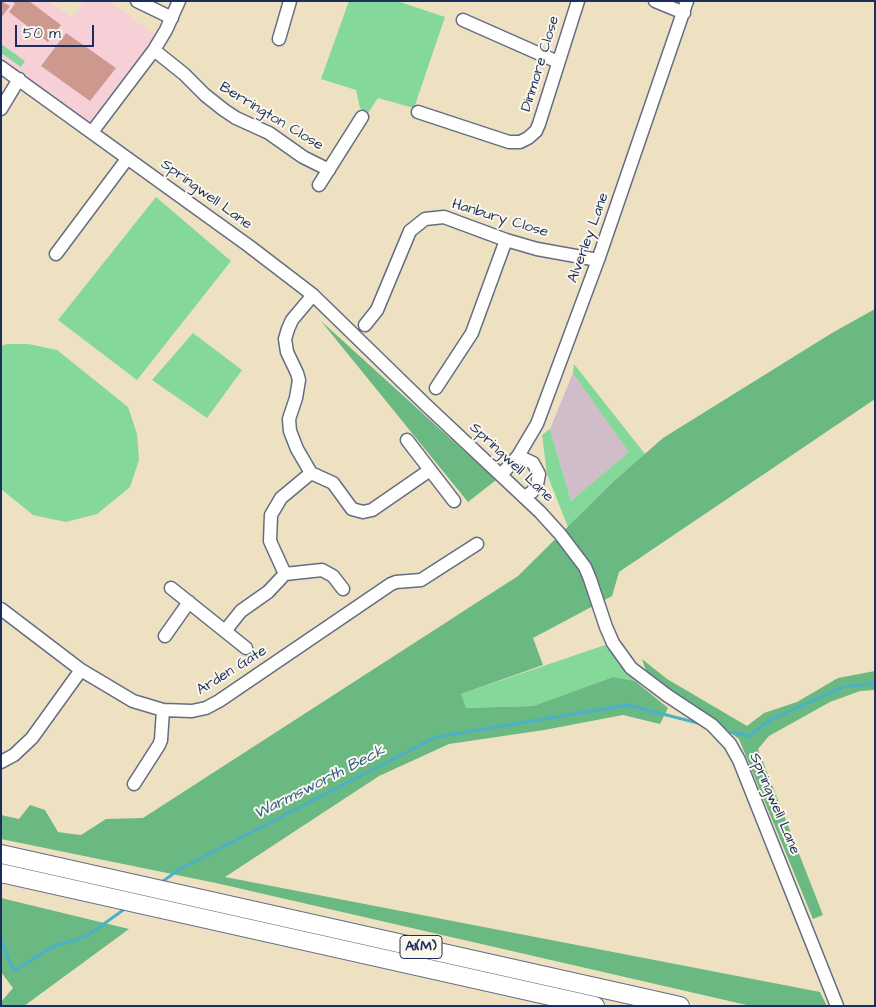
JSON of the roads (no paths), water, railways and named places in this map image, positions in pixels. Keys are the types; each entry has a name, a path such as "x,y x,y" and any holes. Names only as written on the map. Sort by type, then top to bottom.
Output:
{"highway":[{"name":"A1(M)","path":"1,854 680,1006"},
{"name":"A1(M)","path":"1,873 594,1006"}],"street":[{"path":"137,1 172,18"},
{"path":"92,132 154,50 179,1"},
{"path":"280,39 290,1"},
{"name":"Dinmore Close","path":"418,112 508,142 520,142 528,138 536,131 578,1"},
{"path":"655,1 686,7"},
{"name":"Alverley Lane","path":"501,475 518,456 537,424 598,260 686,7"},
{"path":"463,20 558,62"},
{"name":"Berrington Close","path":"154,50 224,110 236,118 268,133 303,157 329,170"},
{"name":"Springwell Lane","path":"1,67 249,246 313,295 540,512 578,556 590,579 613,643 631,668 668,696 712,725 730,744 748,780 837,1006"},
{"path":"1,109 19,79"},
{"name":"Berrington Close","path":"319,185 362,117"},
{"path":"56,254 128,159"},
{"name":"Hanbury Close","path":"366,325 377,310 410,231 425,219 444,218 538,249 598,260"},
{"path":"436,388 472,334 506,240"},
{"path":"313,295 292,320 285,339 287,352 298,373 299,380 296,398 289,419 290,431 311,473 332,483 352,509 362,512 372,510 430,470"},
{"path":"407,440 454,500"},
{"path":"518,456 533,463 539,474 537,485 524,497"},
{"path":"285,574 270,541 271,515 281,498 311,473"},
{"name":"Arden Gate","path":"1,609 81,670 133,702 163,710 192,712 206,708 219,701 391,584 421,580 477,544"},
{"path":"225,631 241,612 268,592 285,574 322,570 333,576 343,588"},
{"path":"172,588 246,648"},
{"path":"165,636 189,602"},
{"path":"1,762 14,755 32,738 81,670"},
{"path":"134,784 161,740 163,710"}],"waterway":[{"name":"Warmsworth Beck","path":"730,732 749,736 770,720 843,687 875,683"},
{"name":"Warmsworth Beck","path":"159,884 180,869 436,737 627,705 698,723"},
{"name":"Warmsworth Beck","path":"1,941 14,971 52,947 87,936 126,908"}]}
